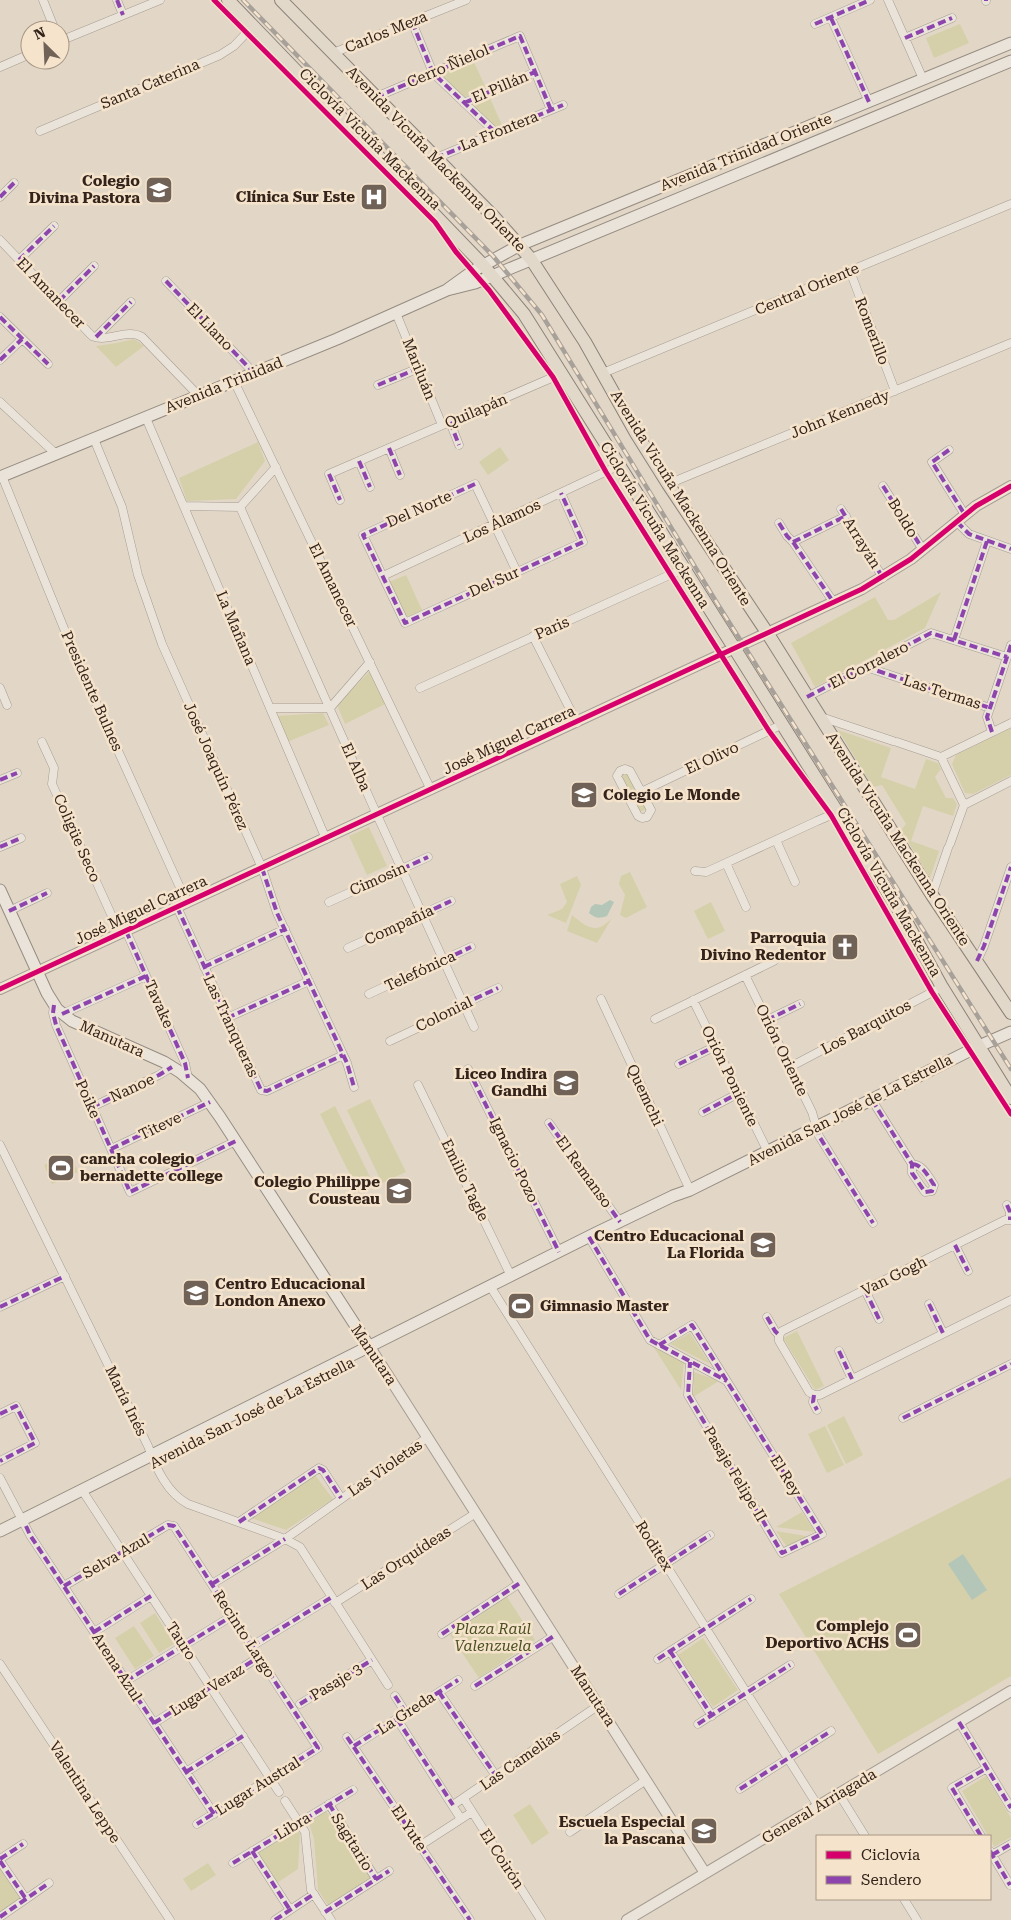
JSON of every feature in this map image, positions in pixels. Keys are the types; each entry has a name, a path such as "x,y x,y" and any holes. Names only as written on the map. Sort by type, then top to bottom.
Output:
{"main road":[{"path":"228,0 493,275 524,314 837,809 906,921 942,987 1011,1098"},
{"name":"Avenida Vicuña Mackenna Oriente","path":"281,0 520,245 531,259 563,307 603,373 636,433 668,484 768,634 932,894 1011,1013"},
{"name":"Avenida Trinidad Oriente","path":"483,265 520,245 1011,43"},
{"name":"Avenida Trinidad Oriente","path":"493,275 1011,61"},
{"name":"Avenida Trinidad","path":"447,290 467,274 483,265"},
{"name":"Avenida Trinidad","path":"1,477 254,373 447,290 467,286 493,275"},
{"path":"0,890 37,972 58,1009"},
{"name":"Manutara","path":"58,1009 72,1021 172,1067 188,1078 210,1102 371,1350"},
{"name":"Avenida San José de La Estrella","path":"492,1289 511,1276 559,1252 591,1240 620,1222 673,1196 690,1190 979,1046 1011,1032"},
{"name":"Avenida San José de La Estrella","path":"0,1531 24,1523 591,1240 677,1201 690,1190"},
{"name":"Avenida San José de La Estrella","path":"0,1540 24,1523"}],"street":[{"path":"43,0 51,20"},
{"path":"117,0 123,15"},
{"path":"70,38 160,0"},
{"name":"Carlos Meza","path":"333,53 466,0"},
{"path":"815,24 870,0"},
{"path":"888,0 923,79"},
{"path":"831,18 869,102"},
{"path":"905,38 952,18"},
{"path":"412,22 433,73 495,132"},
{"name":"Santa Caterina","path":"40,132 220,55 230,49 253,26"},
{"name":"Cerro Ñielol","path":"376,97 520,36 535,72"},
{"path":"0,67 20,58"},
{"path":"535,72 551,110"},
{"name":"El Pillán","path":"464,103 535,72"},
{"name":"La Frontera","path":"436,158 563,104"},
{"path":"0,197 14,183"},
{"name":"Central Oriente","path":"603,373 1011,204"},
{"path":"19,260 54,226"},
{"name":"El Amanecer","path":"0,240 90,334 106,338 129,334 142,337 199,396"},
{"path":"59,301 94,266"},
{"name":"Romerillo","path":"850,271 895,391"},
{"name":"El Llano","path":"166,281 254,373"},
{"path":"96,337 132,302"},
{"name":"Mariluán","path":"396,312 419,368 446,423 460,445"},
{"path":"0,317 48,364"},
{"path":"0,360 22,339"},
{"name":"John Kennedy","path":"668,484 1011,343"},
{"path":"378,385 419,368"},
{"name":"Quilapán","path":"340,500 329,474 563,373"},
{"name":"El Amanecer","path":"234,381 431,790"},
{"path":"0,402 56,454"},
{"name":"La Mañana","path":"146,418 326,838"},
{"name":"José Joaquín Pérez","path":"94,439 122,508 136,567 162,644 262,868 272,900 343,1056 354,1087"},
{"path":"389,448 400,475"},
{"path":"949,450 932,462 965,515"},
{"path":"359,461 370,487"},
{"name":"Los Álamos","path":"383,576 620,465"},
{"path":"184,506 240,507 276,467"},
{"name":"Presidente Bulnes","path":"1,477 80,667 187,903"},
{"name":"Del Norte","path":"383,576 363,535 475,484 494,524"},
{"name":"Boldo","path":"883,486 923,550"},
{"name":"José Miguel Carrera","path":"0,989 834,603 883,578 923,550 965,515 1011,486"},
{"name":"Del Sur","path":"383,576 405,623 583,542 561,493"},
{"name":"El Alba","path":"240,507 474,1027"},
{"name":"Arrayán","path":"841,508 883,578"},
{"path":"793,542 846,516"},
{"path":"957,522 969,534 1011,549"},
{"path":"779,523 834,603"},
{"path":"494,524 517,572"},
{"path":"987,540 954,640 1007,657"},
{"name":"Paris","path":"420,688 685,568"},
{"name":"El Corralero","path":"807,697 931,633 954,640"},
{"path":"533,636 577,722"},
{"path":"992,732 987,719 1011,645"},
{"path":"270,708 330,708 370,662"},
{"name":"Las Termas","path":"866,667 990,708"},
{"path":"0,688 7,704"},
{"path":"820,717 941,757 1011,722"},
{"name":"El Olivo","path":"641,792 783,724"},
{"name":"Coligüe Seco","path":"42,742 54,768 52,784 123,932"},
{"path":"941,757 964,805"},
{"path":"623,770 630,771 641,792 651,810 645,818 638,816 617,776 618,773 623,770"},
{"path":"0,780 17,772"},
{"path":"932,894 964,805 1011,781"},
{"path":"695,871 706,872 831,815 837,809"},
{"path":"0,847 21,838"},
{"path":"776,840 795,882"},
{"name":"Cimosin","path":"329,902 428,857"},
{"path":"726,863 746,907"},
{"path":"977,961 1011,867"},
{"path":"10,910 47,893"},
{"name":"Compañía","path":"348,948 451,901"},
{"name":"Las Tranqueras","path":"177,908 259,1087 263,1091 267,1091 343,1056"},
{"path":"204,967 285,930"},
{"name":"Tavake","path":"123,932 146,976 185,1063 188,1078"},
{"name":"Telefónica","path":"369,994 470,947"},
{"path":"655,1019 774,961"},
{"name":"Orión Oriente","path":"745,975 812,1112 819,1136 873,1223"},
{"path":"58,1009 146,976"},
{"path":"227,1018 309,981"},
{"name":"Los Barquitos","path":"790,1067 942,987"},
{"name":"Colonial","path":"390,1041 465,1006 472,1000 498,988"},
{"name":"Quemchi","path":"601,999 690,1190"},
{"name":"Orión Poniente","path":"693,1000 768,1152"},
{"path":"767,1020 800,1004"},
{"name":"Poike","path":"58,1009 53,1018 130,1192 236,1141"},
{"path":"679,1064 716,1046"},
{"name":"Nanoe","path":"92,1107 172,1067"},
{"name":"Ignacio Pozo","path":"468,1069 559,1252"},
{"name":"Emilio Tagle","path":"418,1085 511,1276"},
{"path":"703,1112 739,1094"},
{"path":"872,1100 912,1164"},
{"name":"Titeve","path":"111,1149 210,1102"},
{"name":"El Remanso","path":"549,1123 620,1222"},
{"name":"María Inés","path":"0,1145 159,1472 174,1494 184,1502 284,1538 300,1547 388,1685"},
{"name":"Van Gogh","path":"779,1335 782,1331 1004,1220 1010,1220 1010,1212 1007,1205"},
{"path":"591,1240 650,1340 727,1381"},
{"path":"955,1245 968,1271"},
{"path":"0,1307 64,1276"},
{"name":"Roditex","path":"492,1289 818,1806"},
{"path":"865,1290 879,1319"},
{"path":"767,1317 779,1335 779,1341 809,1392 814,1395 852,1379 1011,1300"},
{"path":"929,1304 943,1333"},
{"name":"El Rey","path":"659,1345 692,1325 822,1534 782,1553"},
{"name":"Manutara","path":"371,1350 706,1873"},
{"path":"839,1351 852,1379"},
{"name":"Pasaje Felipe II","path":"690,1362 688,1395 782,1553"},
{"path":"903,1418 1011,1364"},
{"path":"814,1395 817,1410"},
{"path":"0,1414 16,1406 35,1443 0,1460"},
{"name":"Las Violetas","path":"212,1584 284,1538 428,1437"},
{"name":"Las Violetas","path":"239,1522 319,1468 323,1470 341,1498"},
{"name":"Arena Azul","path":"0,1478 24,1523 64,1586 214,1814"},
{"name":"Tauro","path":"84,1493 279,1792"},
{"name":"Las Orquídeas","path":"252,1646 334,1600 476,1513"},
{"name":"Selva Azul","path":"64,1586 168,1525"},
{"name":"Recinto Largo","path":"168,1525 172,1525 175,1528 318,1748"},
{"path":"619,1594 710,1535"},
{"path":"442,1634 520,1583"},
{"path":"94,1632 151,1596"},
{"path":"658,1659 751,1599"},
{"path":"126,1681 232,1616"},
{"path":"475,1686 554,1636"},
{"path":"670,1651 712,1716"},
{"name":"Lugar Veraz","path":"154,1723 259,1657"},
{"name":"Pasaje 3","path":"300,1704 372,1660"},
{"name":"Valentina Leppe","path":"0,1664 170,1920"},
{"path":"698,1724 790,1665"},
{"name":"La Greda","path":"354,1746 458,1680"},
{"name":"General Arriagada","path":"627,1920 1011,1691"},
{"path":"439,1692 496,1776"},
{"path":"395,1696 406,1713"},
{"name":"Las Camelias","path":"453,1805 599,1705"},
{"path":"396,1719 461,1819"},
{"path":"959,1722 1011,1808"},
{"path":"740,1789 831,1731"},
{"path":"186,1772 243,1736"},
{"name":"El Yute","path":"347,1737 470,1920"},
{"name":"Lugar Austral","path":"197,1824 318,1748"},
{"path":"980,1835 952,1788 987,1768"},
{"path":"570,1832 646,1780"},
{"name":"Libra","path":"233,1863 353,1790"},
{"path":"839,1794 864,1835"},
{"name":"El Coirón","path":"464,1798 541,1920"},
{"path":"285,1801 305,1832 311,1890 331,1920"},
{"name":"Sagitario","path":"329,1804 376,1879"},
{"path":"421,1845 472,1812"},
{"path":"23,1844 0,1860 26,1899"},
{"path":"1010,1885 991,1853 1011,1844"},
{"path":"252,1851 290,1910"},
{"path":"325,1912 389,1871"},
{"path":"0,1917 49,1883"},
{"path":"275,1920 314,1894"},
{"path":"905,1900 917,1920"}],"green space":[{"path":"960,24 969,43 934,58 926,38"},
{"path":"473,60 486,88 461,99 437,76"},
{"path":"489,96 502,125 491,130 467,106"},
{"path":"134,339 144,346 116,367 96,346 117,343"},
{"path":"258,442 265,461 236,499 187,501 179,478"},
{"path":"500,447 509,460 488,475 479,462"},
{"path":"406,575 422,610 406,618 389,582"},
{"path":"941,592 925,628 815,687 791,643 875,597 888,620 894,620"},
{"path":"370,671 385,704 345,724 337,705"},
{"path":"323,713 329,725 287,742 276,716"},
{"path":"1011,728 1011,775 973,794 965,793 952,764 956,755"},
{"path":"838,730 891,748 881,777 915,789 926,759 938,763 941,769 935,777 946,798 953,798 957,804 953,816 923,806 911,841 939,851 930,878 901,830 906,824 882,785 873,787"},
{"path":"628,772 647,809 639,812 620,776"},
{"path":"369,827 387,866 367,875 349,836"},
{"path":"630,872 647,907 626,918 620,915 625,895 619,884 621,876"},
{"path":"577,876 581,885 566,923 547,915 562,909 567,902 560,884"},
{"path":"711,902 725,931 708,939 694,911"},
{"path":"572,915 592,928 601,927 612,918 597,943 567,931"},
{"path":"370,1099 406,1172 382,1183 347,1110"},
{"path":"335,1106 374,1185 359,1193 320,1114"},
{"name":"cancha colegio bernadette college","path":"70,1153 78,1172 52,1184 44,1165"},
{"path":"797,1331 824,1386 815,1390 783,1338"},
{"path":"690,1333 710,1364 670,1344"},
{"path":"653,1346 684,1361 681,1390"},
{"path":"694,1372 719,1381 693,1397"},
{"path":"844,1416 863,1455 846,1464 827,1425"},
{"path":"825,1426 844,1465 827,1473 808,1434"},
{"path":"315,1475 333,1499 286,1530 251,1518"},
{"name":"Complejo Deportivo ACHS","path":"1011,1477 1011,1676 878,1754 779,1594"},
{"path":"802,1512 815,1532 776,1527"},
{"path":"776,1531 812,1537 787,1547"},
{"name":"Plaza Raúl Valenzuela","path":"507,1597 535,1640 479,1678 450,1635"},
{"path":"155,1613 174,1644 159,1653 140,1623"},
{"path":"134,1626 154,1656 135,1669 115,1638"},
{"path":"703,1638 738,1690 713,1707 678,1655"},
{"path":"986,1776 1011,1818 1011,1837 994,1847 991,1835 987,1835 962,1791"},
{"path":"530,1804 549,1833 532,1845 513,1815"},
{"path":"326,1811 370,1878 328,1905 318,1890 314,1839 309,1823"},
{"path":"296,1828 300,1834 298,1869 277,1883 257,1852"},
{"path":"208,1863 216,1875 191,1891 183,1879"},
{"path":"0,1869 20,1898 0,1913"}],"shaded area":[{"path":"610,900 614,902 607,916 597,918 589,913 591,907 595,904 602,905"},
{"path":"963,1554 987,1590 972,1600 948,1564"}],"railway":[{"path":"243,0 493,256 542,315 717,603 1011,1069"}],"marked path":[{"path":"117,0 123,15"},
{"path":"815,24 870,0"},
{"path":"831,18 869,102"},
{"path":"905,38 952,18"},
{"path":"412,22 433,73 495,132"},
{"path":"376,97 520,36 551,110"},
{"path":"464,103 535,72"},
{"path":"436,158 563,105"},
{"path":"0,197 14,183"},
{"path":"19,260 54,226"},
{"path":"59,301 94,266"},
{"path":"166,281 254,373"},
{"path":"96,337 131,302"},
{"path":"0,317 48,364"},
{"path":"0,360 22,339"},
{"path":"378,385 419,368"},
{"path":"450,422 459,445"},
{"path":"389,448 400,475"},
{"path":"949,450 932,462 965,515"},
{"path":"359,461 370,487"},
{"path":"329,474 340,500"},
{"path":"475,484 363,535 405,623 583,542 561,493"},
{"path":"883,486 923,550"},
{"path":"841,509 883,578"},
{"path":"793,542 846,516"},
{"path":"957,522 969,534 1011,549"},
{"path":"779,523 834,603"},
{"path":"954,640 987,541"},
{"path":"807,697 931,633 1007,657"},
{"path":"992,732 987,717 1011,645"},
{"path":"866,667 990,708"},
{"path":"0,780 17,773"},
{"path":"0,847 21,838"},
{"path":"402,869 428,857"},
{"path":"977,961 1011,867"},
{"path":"262,868 277,913 347,1063 354,1087"},
{"path":"9,911 47,893"},
{"path":"423,914 451,901"},
{"path":"177,907 261,1090 267,1091 343,1055"},
{"path":"204,967 285,929"},
{"path":"126,931 185,1063 188,1078"},
{"path":"444,960 471,947"},
{"path":"62,1014 146,976"},
{"path":"227,1018 309,981"},
{"path":"465,1006 472,1000 498,988"},
{"path":"767,1020 800,1004"},
{"path":"54,1005 53,1013 56,1025 130,1192 236,1141"},
{"path":"679,1064 716,1046"},
{"path":"92,1107 172,1067"},
{"path":"468,1069 559,1252"},
{"path":"703,1112 739,1093"},
{"path":"872,1100 912,1164 912,1173 925,1192 932,1191 934,1185 927,1175 919,1166 912,1164"},
{"path":"111,1149 210,1102"},
{"path":"549,1123 620,1222"},
{"path":"816,1127 819,1136 873,1223"},
{"path":"1007,1205 1010,1212 1010,1220"},
{"path":"589,1237 650,1340 727,1381"},
{"path":"955,1245 968,1271"},
{"path":"0,1307 65,1276"},
{"path":"865,1290 879,1319"},
{"path":"929,1304 943,1333"},
{"path":"767,1317 779,1335"},
{"path":"659,1345 692,1325 822,1534 782,1553 688,1395 690,1362"},
{"path":"839,1351 852,1379"},
{"path":"903,1418 1011,1364"},
{"path":"814,1395 813,1402 817,1410"},
{"path":"0,1414 16,1406 35,1443 0,1461"},
{"path":"239,1522 319,1468 323,1470 341,1498"},
{"path":"64,1586 168,1525 174,1526 318,1748 197,1824"},
{"path":"26,1526 30,1535 214,1814"},
{"path":"619,1594 710,1535"},
{"path":"212,1584 285,1539"},
{"path":"442,1634 520,1583"},
{"path":"94,1632 151,1596"},
{"path":"252,1646 332,1597"},
{"path":"658,1659 751,1599"},
{"path":"126,1681 232,1616"},
{"path":"475,1686 554,1636"},
{"path":"670,1651 712,1716"},
{"path":"154,1723 259,1657"},
{"path":"300,1704 372,1660"},
{"path":"698,1724 790,1665"},
{"path":"354,1746 458,1680"},
{"path":"439,1692 496,1776"},
{"path":"395,1696 406,1713"},
{"path":"397,1719 453,1805"},
{"path":"959,1722 1011,1808"},
{"path":"740,1789 831,1731"},
{"path":"186,1772 243,1736"},
{"path":"347,1737 470,1920"},
{"path":"980,1835 952,1788 987,1768"},
{"path":"233,1863 353,1790"},
{"path":"329,1804 376,1879"},
{"path":"0,1859 23,1844"},
{"path":"992,1855 1011,1844"},
{"path":"252,1851 290,1910"},
{"path":"991,1853 1010,1885"},
{"path":"0,1861 26,1899"},
{"path":"325,1912 389,1871"},
{"path":"0,1917 49,1883"},
{"path":"275,1920 314,1894"}],"cycle path":[{"name":"Ciclovía Vicuña Mackenna","path":"214,0 435,222 456,252 489,290 553,377 606,472 769,731 831,815 932,992 1011,1114"},
{"path":"0,989 862,589 911,559 976,506 1011,486"}],"place":[{"name":"Colegio Divina Pastora","path":"159,190"},
{"name":"Clínica Sur Este","path":"374,197"},
{"name":"Colegio Le Monde","path":"584,795"},
{"name":"Parroquia Divino Redentor","path":"845,947"},
{"name":"Liceo Indira Gandhi","path":"566,1083"},
{"name":"cancha colegio bernadette college","path":"61,1168"},
{"name":"Colegio Philippe Cousteau","path":"399,1191"},
{"name":"Centro Educacional La Florida","path":"763,1245"},
{"name":"Centro Educacional London Anexo","path":"196,1293"},
{"name":"Gimnasio Master","path":"521,1306"},
{"name":"Complejo Deportivo ACHS","path":"908,1635"},
{"name":"Escuela Especial la Pascana","path":"704,1831"}]}
